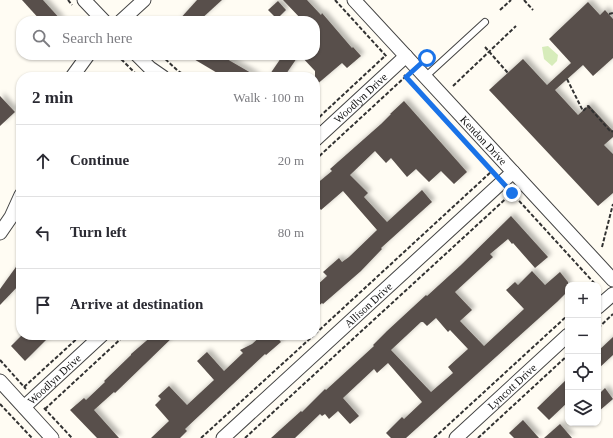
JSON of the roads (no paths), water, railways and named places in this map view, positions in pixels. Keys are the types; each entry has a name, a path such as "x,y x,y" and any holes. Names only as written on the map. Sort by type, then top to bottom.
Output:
{"street":[{"path":"84,0 99,16"},
{"path":"126,16 144,0"},
{"name":"Kendon Drive","path":"354,0 613,280"},
{"name":"Woodlyn Drive","path":"320,135 406,56"},
{"path":"76,72 84,60"},
{"path":"142,60 156,72"},
{"name":"Allison Drive","path":"223,438 513,172"},
{"path":"0,233 11,217 16,206"},
{"path":"601,304 613,294"},
{"name":"Lyncott Drive","path":"456,438 565,338"},
{"name":"Woodlyn Drive","path":"24,407 97,340"},
{"path":"0,381 52,438"}],"lane":[{"path":"425,77 484,22"}]}
